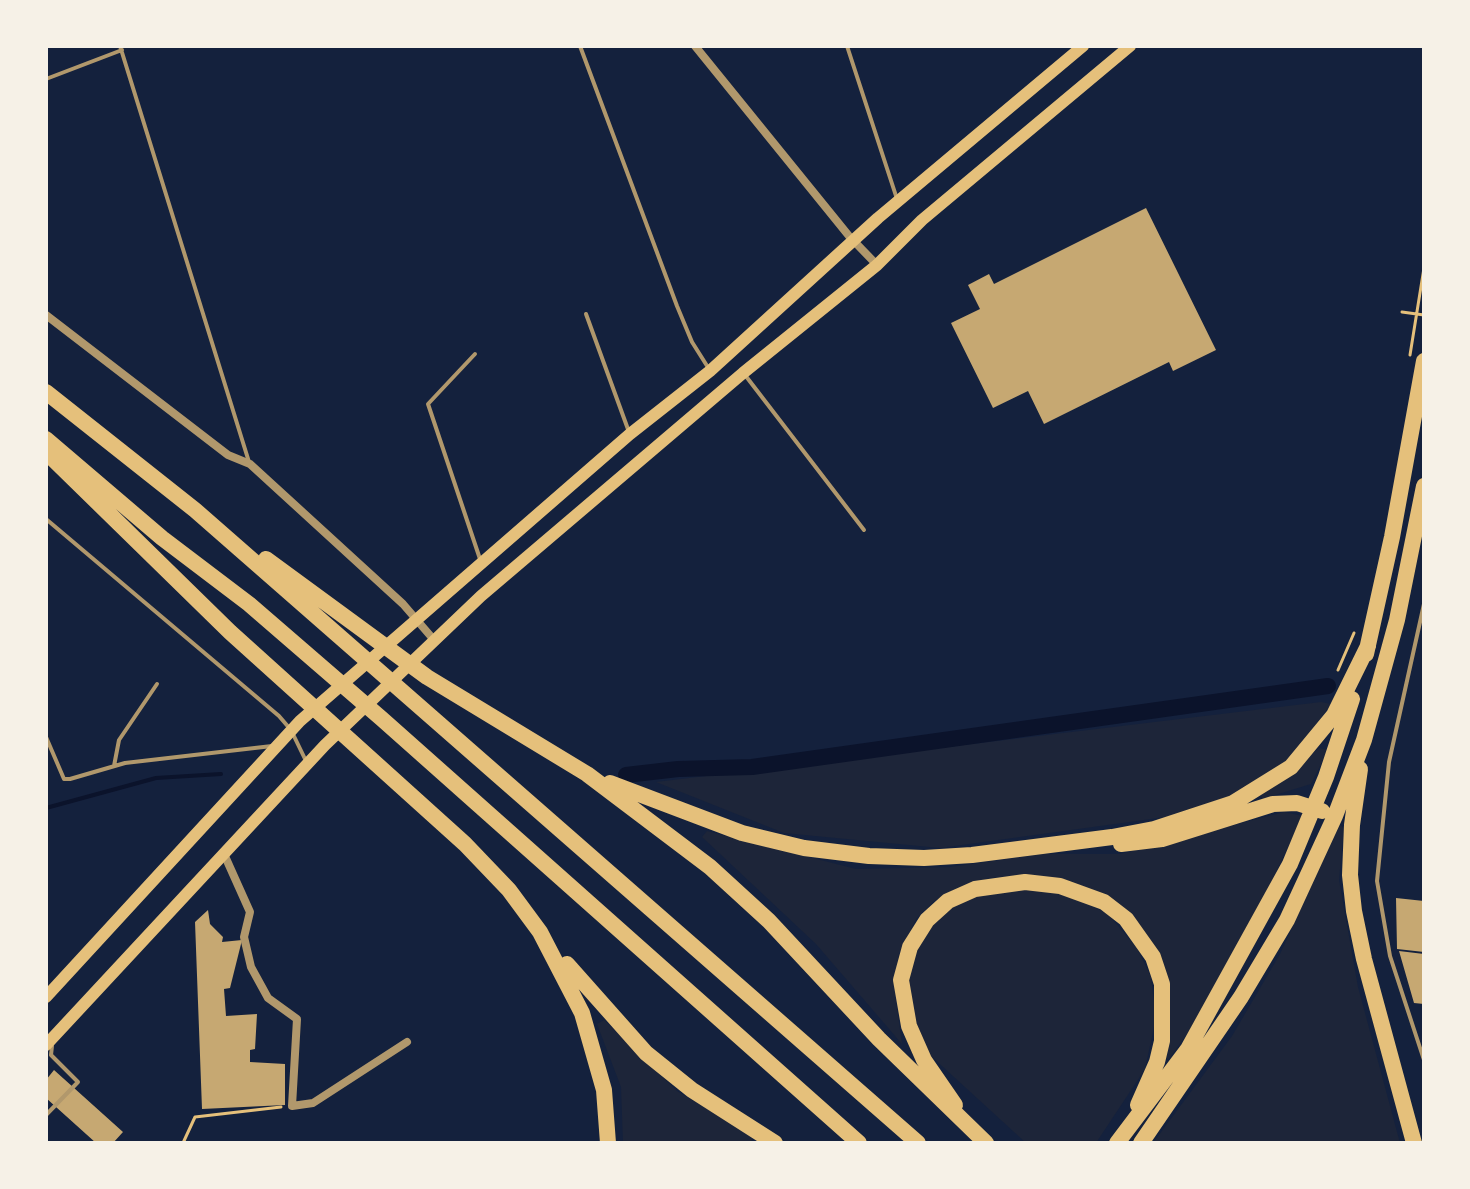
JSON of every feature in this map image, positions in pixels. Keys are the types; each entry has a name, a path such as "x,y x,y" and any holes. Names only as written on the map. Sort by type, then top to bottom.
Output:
{"highway":[{"path":"1119,1141 1188,1049 1290,864 1314,808 1368,646 1417,361"},
{"path":"46,392 195,510 918,1143"},
{"path":"46,439 162,538 249,604 382,719 859,1143"},
{"path":"46,452 230,632 465,844 509,890 540,932 646,1053 692,1090 775,1143"},
{"path":"1141,1143 1208,1051 1287,920 1335,816 1364,740 1397,620 1424,486"},
{"path":"195,510 427,677 587,774 710,867 769,921 879,1039 986,1143"},
{"path":"1053,846 1168,825 1233,803 1265,786 1291,767 1325,731 1368,646"},
{"path":"1364,740 1352,825 1350,875 1354,911 1414,1143"},
{"path":"587,774 687,815 804,848 924,858 1053,846 1154,841 1285,802 1335,816"},
{"path":"972,1130 924,1060 906,1014 901,980 910,947 927,920 948,901 975,889 1025,882 1060,886 1104,902 1126,919 1153,957 1162,984 1162,1041 1148,1085 1119,1141"},
{"path":"540,932 569,982 592,1042 604,1090 608,1143"}],"main road":[{"path":"46,997 291,730 630,434 710,371 855,238 1083,46"},
{"path":"49,1042 307,764 434,640 743,373 877,265 922,220 1130,46"}],"street":[{"path":"695,46 849,236 855,238 877,265"},
{"path":"46,315 228,455 250,464 417,620 434,640"},
{"path":"224,854 250,912 244,937 251,967 268,998 297,1019 292,1106 313,1103 407,1042"}],"lane":[{"path":"580,46 677,306 692,342 710,371"},
{"path":"847,46 898,201"},
{"path":"46,79 121,48 250,464"},
{"path":"586,314 630,434"},
{"path":"475,354 428,404 482,565"},
{"path":"743,373 864,530"},
{"path":"46,519 291,730 307,764"},
{"path":"1424,604 1389,762 1377,881 1390,956 1424,1059"},
{"path":"113,767 119,740 157,684"},
{"path":"46,737 64,779 113,767 278,745"},
{"path":"46,1115 78,1082 51,1055 49,1042"}],"path":[{"path":"1417,361 1417,314 1424,268"},
{"path":"1402,312 1424,315"},
{"path":"1333,680 1355,630"},
{"path":"183,1143 195,1117 292,1106"}],"shaded area":[{"path":"1321,702 1331,704 1289,761 1242,793 1173,816 940,848 784,833 656,782"},
{"path":"1319,748 1328,750 1311,784 1262,799 1261,795"},
{"path":"1284,812 1303,816 1248,930 1188,1033 1168,1060 1163,1056 1152,952 1118,906 1066,880 1025,875 990,878 957,888 934,901 916,919 899,954 894,986 902,1044 816,944 702,837 707,831 856,869 950,867 1043,854 1120,854"},
{"path":"1340,825 1344,828 1339,880 1358,987 1400,1143 1153,1143 1232,1036 1280,954"},
{"path":"994,886 1052,889 1107,913 1137,948 1151,977 1156,1018 1145,1069 1096,1143 1026,1143 930,1055 911,1019 906,987 921,930 954,901"},
{"path":"604,1020 677,1091 753,1136 751,1143 623,1143 621,1087 597,1024"}],"building":[{"path":"1146,208 1216,350 1173,371 1169,362 1044,424 1028,391 993,408 951,323 980,309 968,285 989,274 994,284"},
{"path":"1396,898 1424,901 1424,952 1397,949"},
{"path":"208,910 210,924 223,937 222,942 242,940 230,988 224,989 226,1016 257,1014 255,1049 250,1050 250,1062 285,1064 285,1105 202,1109 195,922"},
{"path":"1399,951 1424,954 1424,1004 1414,1003"},
{"path":"54,1070 123,1132 113,1143 96,1143 46,1098 46,1080"}],"waterway":[{"path":"626,775 678,769 752,767 1328,686"},
{"path":"46,808 156,778 221,774"}]}
